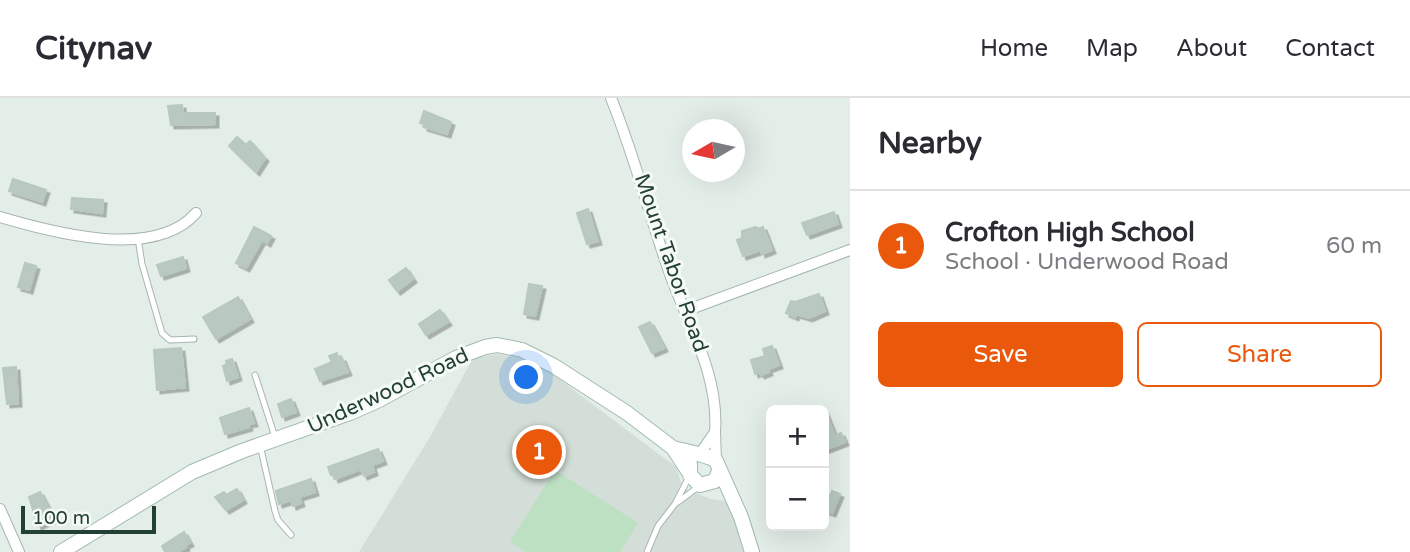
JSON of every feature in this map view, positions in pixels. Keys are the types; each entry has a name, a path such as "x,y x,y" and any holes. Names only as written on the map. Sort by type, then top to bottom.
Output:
{"street":[{"name":"Mount Tabor Road","path":"611,98 624,129 671,277 713,386 718,466"},
{"path":"1,220 89,239 138,237 179,228 196,213"},
{"path":"685,311 849,252"},
{"name":"Underwood Road","path":"61,552 192,472 307,430 379,400 470,352 497,345 522,350 554,366 626,413 673,448 696,479 734,502"},
{"path":"715,432 699,455 691,461 696,479 715,481 718,466"},
{"name":"Underwood Road","path":"673,448 699,455"},
{"path":"699,455 709,455 718,466 741,517 752,552"},
{"path":"0,509 19,552"}],"lane":[{"path":"138,237 142,264 162,333 170,340 194,339"},
{"path":"255,375 276,440"},
{"path":"260,445 278,520 291,535"},
{"path":"647,552 658,526 696,479"},
{"path":"675,504 696,479"}],"shaded area":[{"path":"497,354 519,358 551,373 676,467 683,488 711,499 726,501 734,514 744,552 359,552 430,437 473,358"}],"green space":[{"path":"555,470 638,523 620,552 526,552 510,542"}],"building":[{"path":"182,105 183,113 215,113 215,124 171,125 168,106"},
{"path":"424,111 451,122 447,134 424,127 425,124 420,123"},
{"path":"237,137 246,145 250,141 265,158 256,172 229,146"},
{"path":"13,179 46,190 42,202 9,191"},
{"path":"72,198 103,200 102,213 71,209"},
{"path":"588,209 598,241 587,244 577,213"},
{"path":"834,212 838,224 807,235 802,223"},
{"path":"254,227 271,236 267,243 262,240 246,268 236,263"},
{"path":"763,227 772,250 762,254 761,250 743,256 737,240 742,238 742,231"},
{"path":"183,257 186,268 161,276 157,265"},
{"path":"25,263 36,266 29,290 18,287"},
{"path":"406,268 413,279 397,291 389,280"},
{"path":"529,284 542,286 535,316 524,314"},
{"path":"819,294 825,311 809,318 786,313 791,301"},
{"path":"238,297 250,319 216,339 203,317"},
{"path":"440,310 448,322 426,335 419,324"},
{"path":"650,322 664,348 652,353 639,327"},
{"path":"772,346 779,365 761,375 760,372 755,374 751,360 765,356 763,349"},
{"path":"181,348 185,387 157,390 154,350"},
{"path":"337,353 338,359 342,358 348,372 320,381 315,369 332,362 329,356"},
{"path":"232,359 238,377 227,381 223,366 227,364 226,361"},
{"path":"16,367 18,403 7,404 3,368"},
{"path":"291,399 296,412 282,417 278,404"},
{"path":"249,408 254,423 225,434 220,418"},
{"path":"829,421 835,436 841,433 845,442 829,448"},
{"path":"378,449 383,461 372,465 374,472 364,476 361,469 335,479 333,474 331,475 328,467"},
{"path":"311,479 315,492 299,497 301,503 293,506 291,500 279,504 276,491"},
{"path":"237,489 243,500 226,510 215,497"},
{"path":"832,491 840,494 832,513 829,512"},
{"path":"40,492 54,519 38,526 29,497"},
{"path":"184,532 190,543 178,552 165,552 162,546"}],"place":[{"name":"Crofton High School","path":"539,452"}]}
